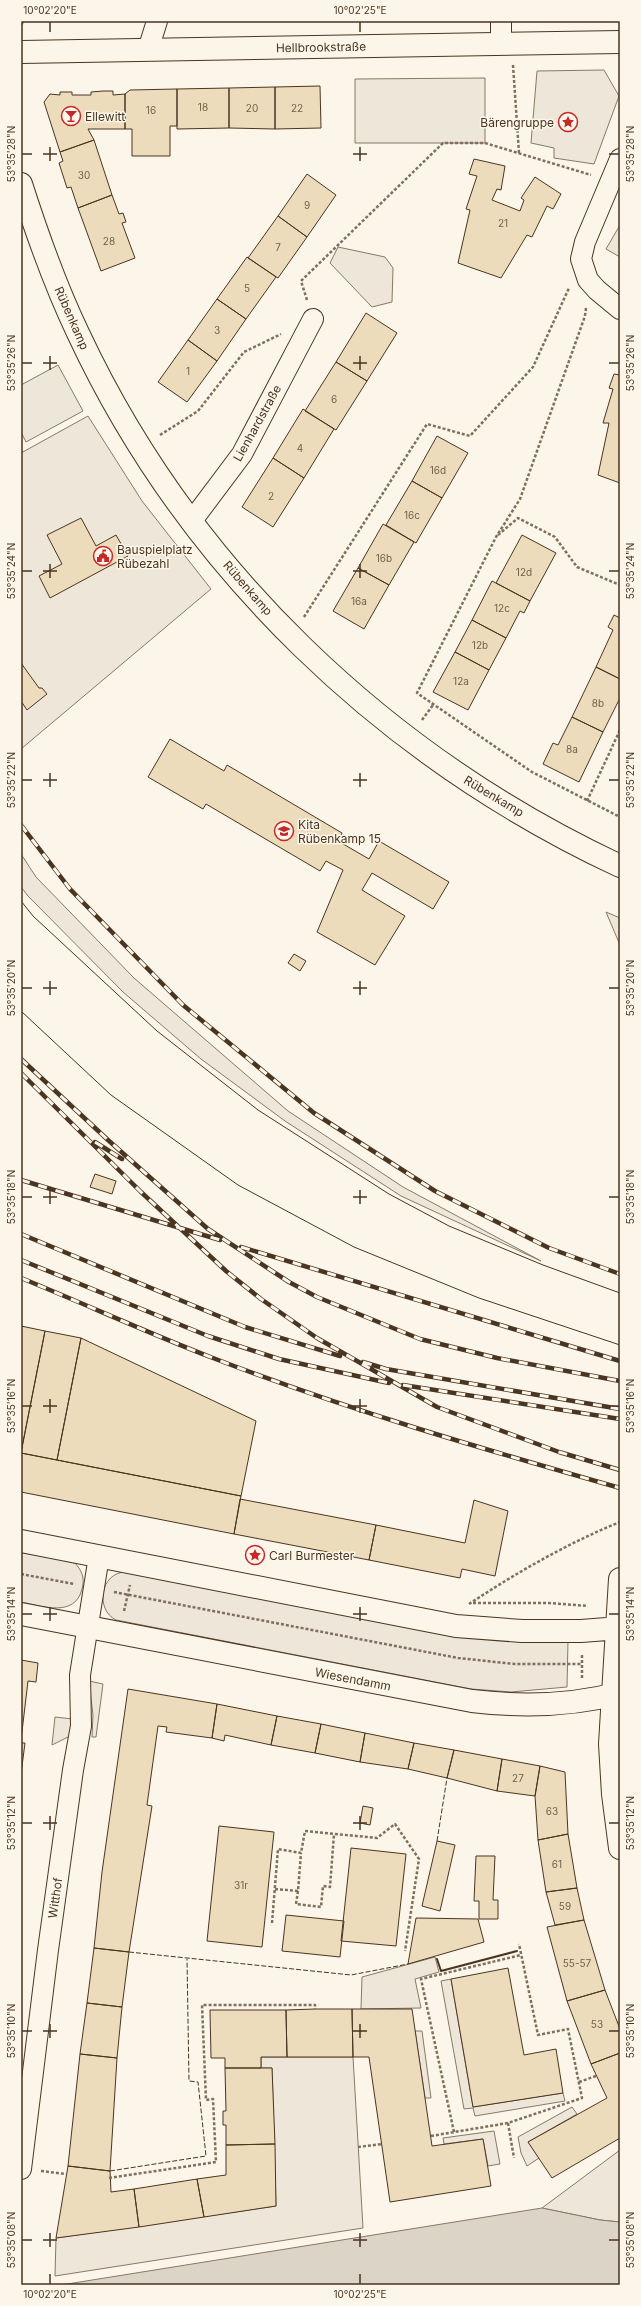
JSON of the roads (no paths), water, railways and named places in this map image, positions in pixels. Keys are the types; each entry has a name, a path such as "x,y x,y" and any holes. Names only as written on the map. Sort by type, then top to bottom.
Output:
{"street":[{"path":"148,50 157,21"},
{"path":"501,21 507,44"},
{"name":"Hellbrookstraße","path":"21,52 620,42"},
{"path":"620,159 585,242 582,259 588,280 597,290 620,309"},
{"name":"Rübenkamp","path":"21,184 40,244 78,334 101,379 140,447 191,522 291,637 373,712 457,774 577,846 620,866"},
{"name":"Lienhardstraße","path":"191,522 242,454 313,319"},
{"path":"21,1541 441,1623 476,1628 522,1631 581,1631 618,1628"},
{"path":"87,1627 99,1556"},
{"path":"620,1579 616,1694 610,1744 613,1794 620,1848"},
{"name":"Wiesendamm","path":"21,1614 472,1701 532,1705 582,1701 616,1694"},
{"name":"Witthof","path":"21,2169 28,2058 81,1726 80,1675 87,1627"}],"tram line":[{"path":"21,901 33,916 157,1031 258,1110 389,1194 449,1226 543,1265 620,1293"},
{"path":"21,1011 111,1095 238,1185 354,1247 479,1298 620,1345"}],"railway":[{"path":"21,825 70,889 183,1005 314,1113 435,1191 549,1248 620,1274"},
{"path":"21,1059 108,1140 208,1229 289,1282 317,1297 420,1339 497,1358 620,1381"},
{"path":"21,1073 141,1192 226,1271 261,1299 317,1338 437,1407 559,1452 620,1470"},
{"path":"95,1142 122,1159"},
{"path":"21,1180 220,1240"},
{"path":"21,1234 245,1327 340,1356"},
{"path":"241,1247 620,1361"},
{"path":"21,1260 208,1336 279,1359 389,1383"},
{"path":"21,1278 141,1329 263,1377 415,1428 620,1488"},
{"path":"363,1362 386,1369 620,1409"},
{"path":"403,1385 620,1419"}],"place":[{"name":"Ellewitt","path":"71,116"},
{"name":"Bärengruppe","path":"568,122"},
{"name":"Bauspielplatz Rübezahl","path":"103,556"},
{"name":"Kita Rübenkamp 15","path":"284,831"},
{"name":"Carl Burmester","path":"255,1555"}]}
